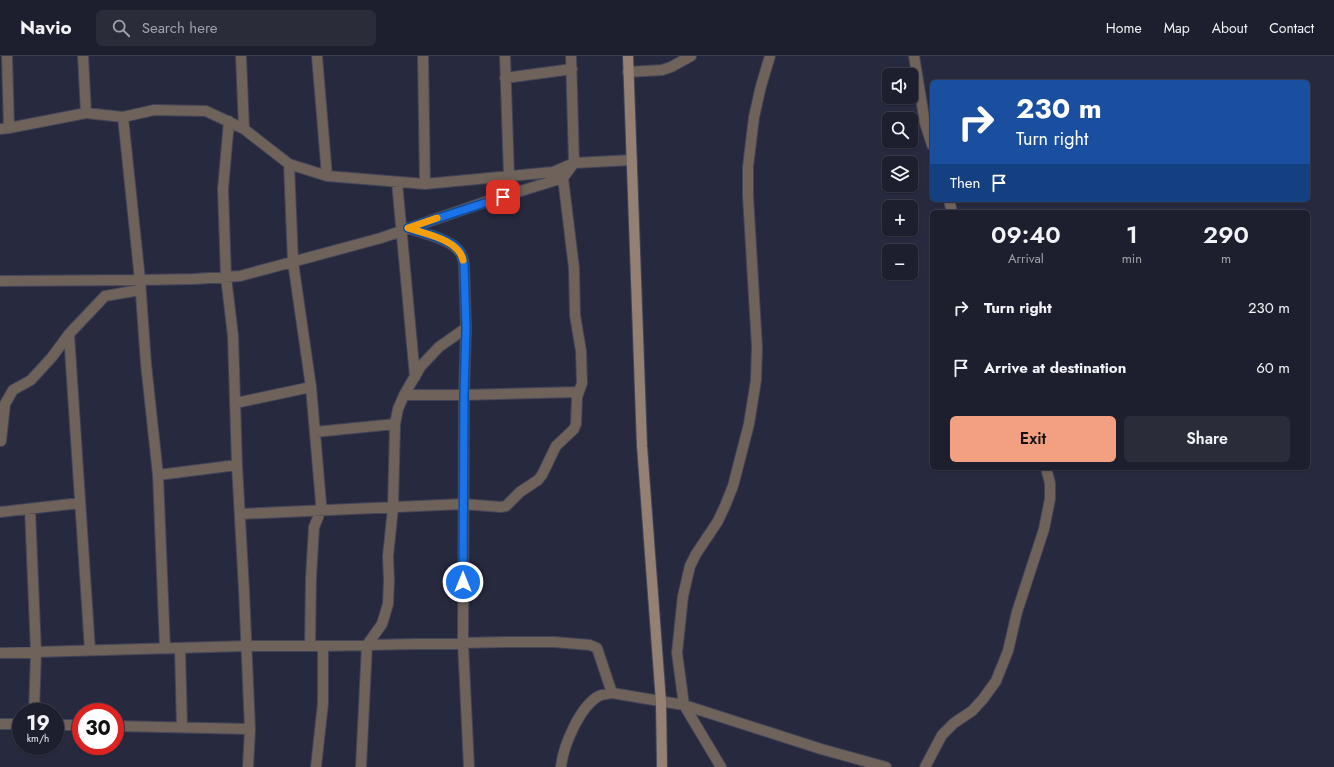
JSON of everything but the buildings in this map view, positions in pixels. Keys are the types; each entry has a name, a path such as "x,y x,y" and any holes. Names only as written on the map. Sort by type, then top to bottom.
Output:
{"main road":[{"path":"628,56 642,446 662,702 662,767"}],"street":[{"path":"7,56 5,129 86,113 123,117 154,110 206,111 244,129 288,164 327,176 425,184 553,172 574,163 632,160"},
{"path":"83,56 86,113"},
{"path":"241,56 244,129"},
{"path":"317,56 327,176"},
{"path":"423,56 425,184"},
{"path":"504,56 509,176"},
{"path":"0,281 140,285 240,276 404,230 488,201 563,178 574,163 571,56"},
{"path":"628,72 662,70 671,67 691,56"},
{"path":"721,767 684,705 677,653 683,596 690,566 696,554 718,521 733,486 749,424 756,380 757,347 749,217 748,168 754,117 770,56"},
{"path":"914,56 925,123 930,139"},
{"path":"505,78 572,69"},
{"path":"123,117 158,475 165,648"},
{"path":"228,121 223,179 226,277 233,336 250,728 248,767"},
{"path":"288,164 293,262 311,387 322,503 321,510 314,526 311,578 310,646"},
{"path":"240,514 464,504 501,507 506,506 520,492 538,480 556,446 574,429 576,424 576,397 582,383 581,350 575,315 574,268 563,178"},
{"path":"397,182 404,230 415,377"},
{"path":"404,230 451,243 460,251 464,265 466,328 464,395 463,643 469,767"},
{"path":"0,441 5,404 14,390 31,380 52,357 69,334 105,296 140,285"},
{"path":"360,767 367,645 382,624 388,604 388,556 392,508 395,424 398,409 404,395 430,355 466,328"},
{"path":"69,334 90,650"},
{"path":"236,403 311,387"},
{"path":"404,395 578,392"},
{"path":"315,432 395,424"},
{"path":"158,475 238,465"},
{"path":"925,767 942,735 954,723 972,711 996,681 1008,650 1017,612 1044,530 1050,499 1050,483 1047,470"},
{"path":"0,512 80,503"},
{"path":"30,509 36,652 34,703"},
{"path":"0,652 246,646 554,642 590,645 597,648 612,693"},
{"path":"316,767 323,704 323,646"},
{"path":"180,648 182,727"},
{"path":"561,767 571,732 585,709 592,700 601,694 612,693 684,705 821,749 886,767"},
{"path":"0,724 12,724"},
{"path":"124,726 250,728"}],"slow traffic":[{"path":"437,218 408,228 451,243 460,251 463,260"}],"route":[{"path":"463,582 464,395 466,328 464,265 460,251 451,243 408,228 503,197"}]}
